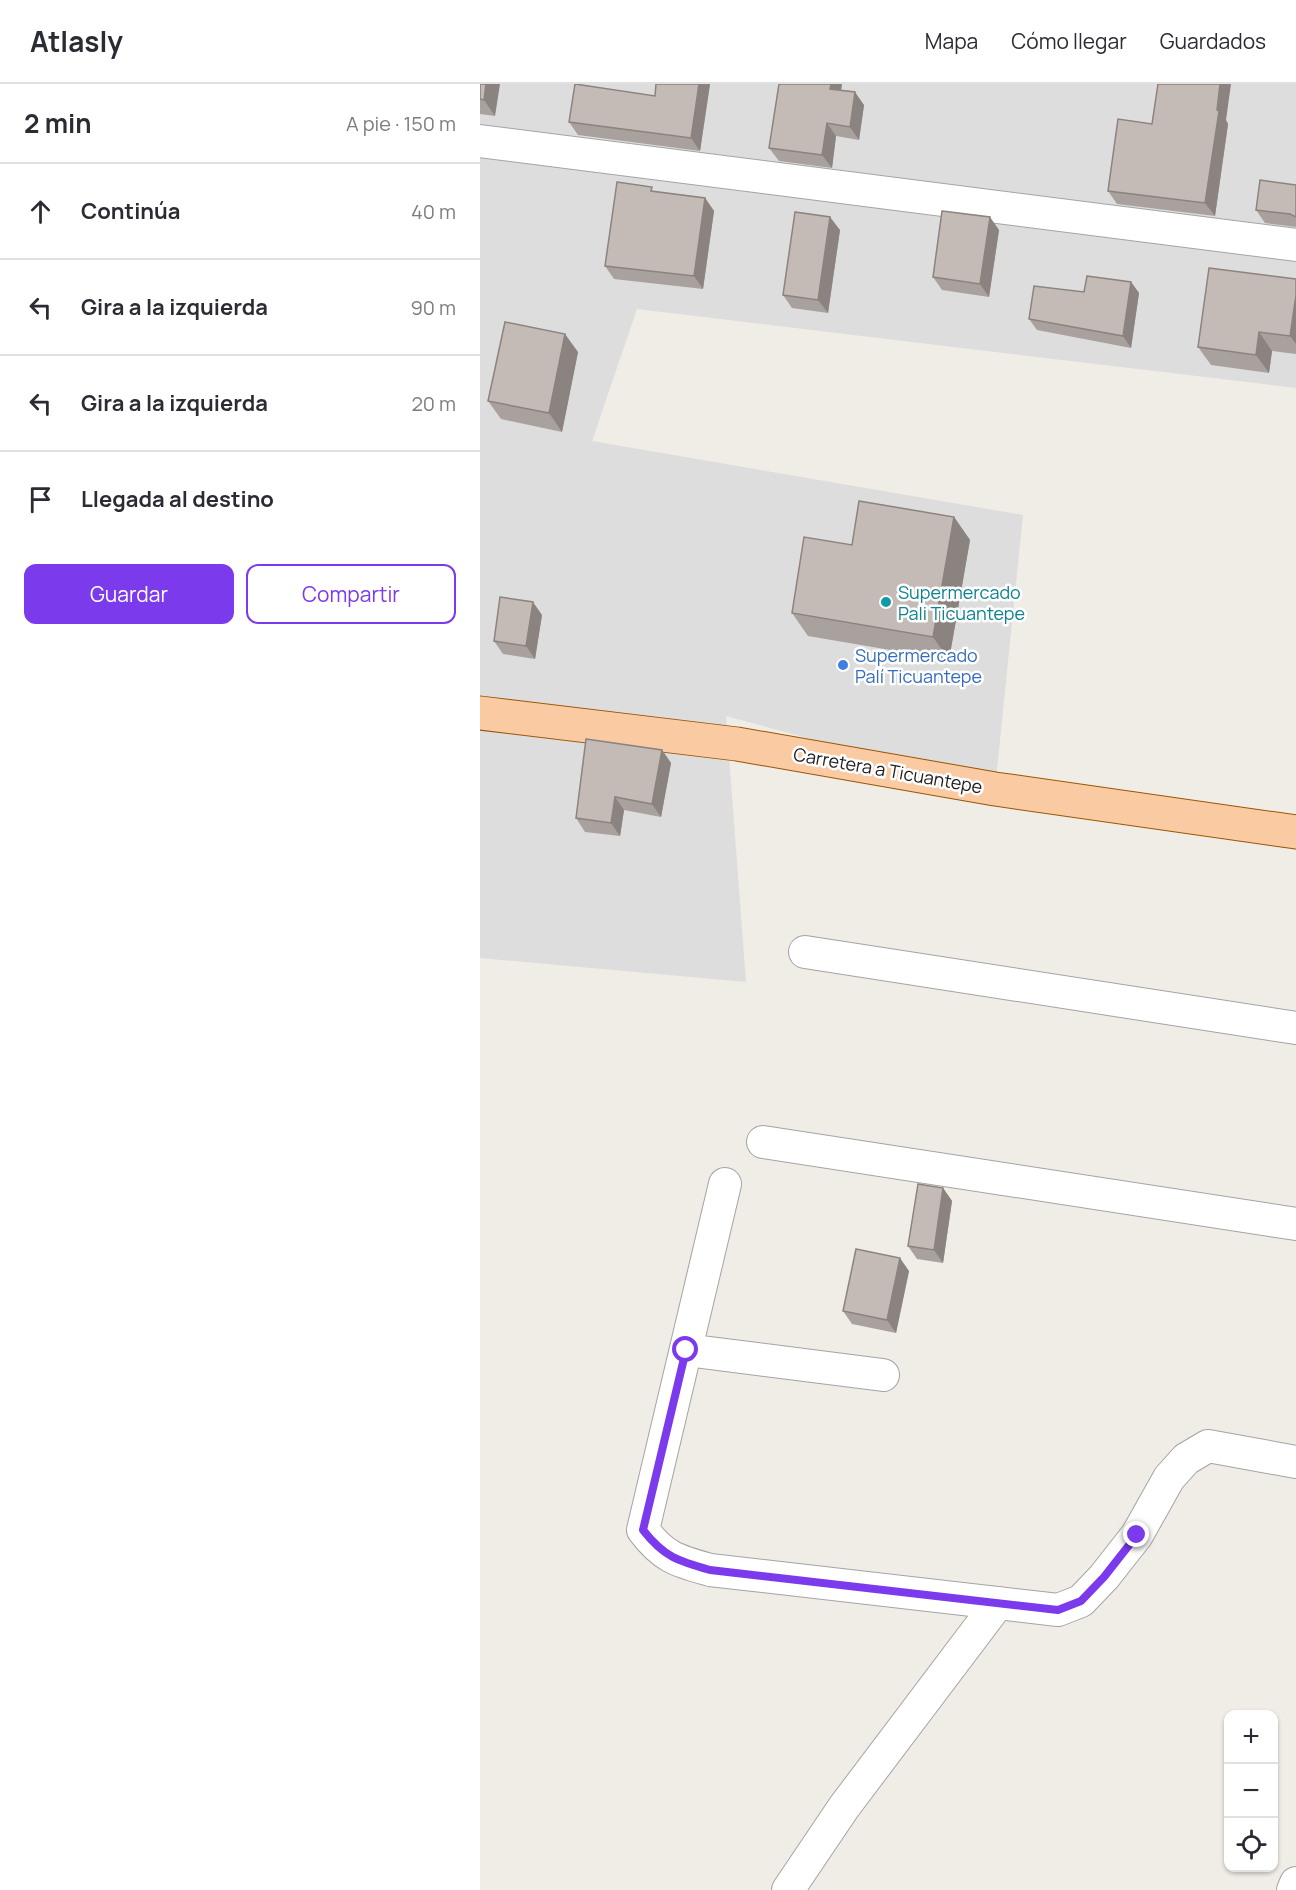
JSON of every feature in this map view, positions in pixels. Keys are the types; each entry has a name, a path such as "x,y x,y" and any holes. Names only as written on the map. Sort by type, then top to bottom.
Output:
{"main road":[{"name":"Carretera a Ticuantepe","path":"480,713 737,744 995,789 1296,832"}],"street":[{"path":"480,141 1296,245"},
{"path":"805,952 1296,1028"},
{"path":"763,1142 1296,1224"},
{"path":"725,1184 643,1530 656,1547 674,1560 710,1570 1058,1610 1081,1601 1104,1577 1137,1535 1169,1478 1186,1459 1208,1446 1296,1462"},
{"path":"686,1350 883,1375"},
{"path":"788,1890 844,1807 998,1603"},
{"path":"1293,1890 1296,1883"}],"shaded area":[{"path":"480,84 1296,84 1296,388 637,309 592,441 1023,515 995,789 726,716 746,982 480,958"}],"building":[{"path":"480,84 486,84 484,100 480,99"},
{"path":"575,84 655,96 656,84 699,84 691,138 569,122"},
{"path":"779,84 831,84 830,89 855,92 850,127 827,123 822,155 769,148"},
{"path":"1158,84 1220,84 1217,110 1219,111 1205,203 1108,191 1118,119 1152,124"},
{"path":"1260,180 1296,185 1296,217 1290,214 1256,210"},
{"path":"617,182 652,187 651,191 705,198 694,276 605,266"},
{"path":"942,211 990,217 980,284 933,277"},
{"path":"795,212 830,217 818,300 783,295"},
{"path":"1209,268 1296,279 1290,336 1259,332 1256,355 1198,347"},
{"path":"1087,276 1131,282 1123,336 1029,319 1034,286 1084,292"},
{"path":"505,322 565,334 549,413 488,401"},
{"name":"Supermercado Pali Ticuantepe","path":"859,501 954,517 933,637 792,613 804,537 852,545"},
{"path":"500,597 533,602 526,646 494,641"},
{"path":"586,739 662,750 652,804 615,797 611,823 576,818"},
{"path":"918,1184 943,1188 934,1250 908,1246"},
{"path":"856,1249 900,1258 887,1320 843,1311"}],"place":[{"name":"Supermercado Pali Ticuantepe","path":"886,602"},
{"name":"Supermercado Palí Ticuantepe","path":"843,665"}],"route":[{"path":"686,1350 643,1530 656,1547 674,1560 710,1570 1058,1610 1081,1601 1104,1577 1137,1535"}]}
